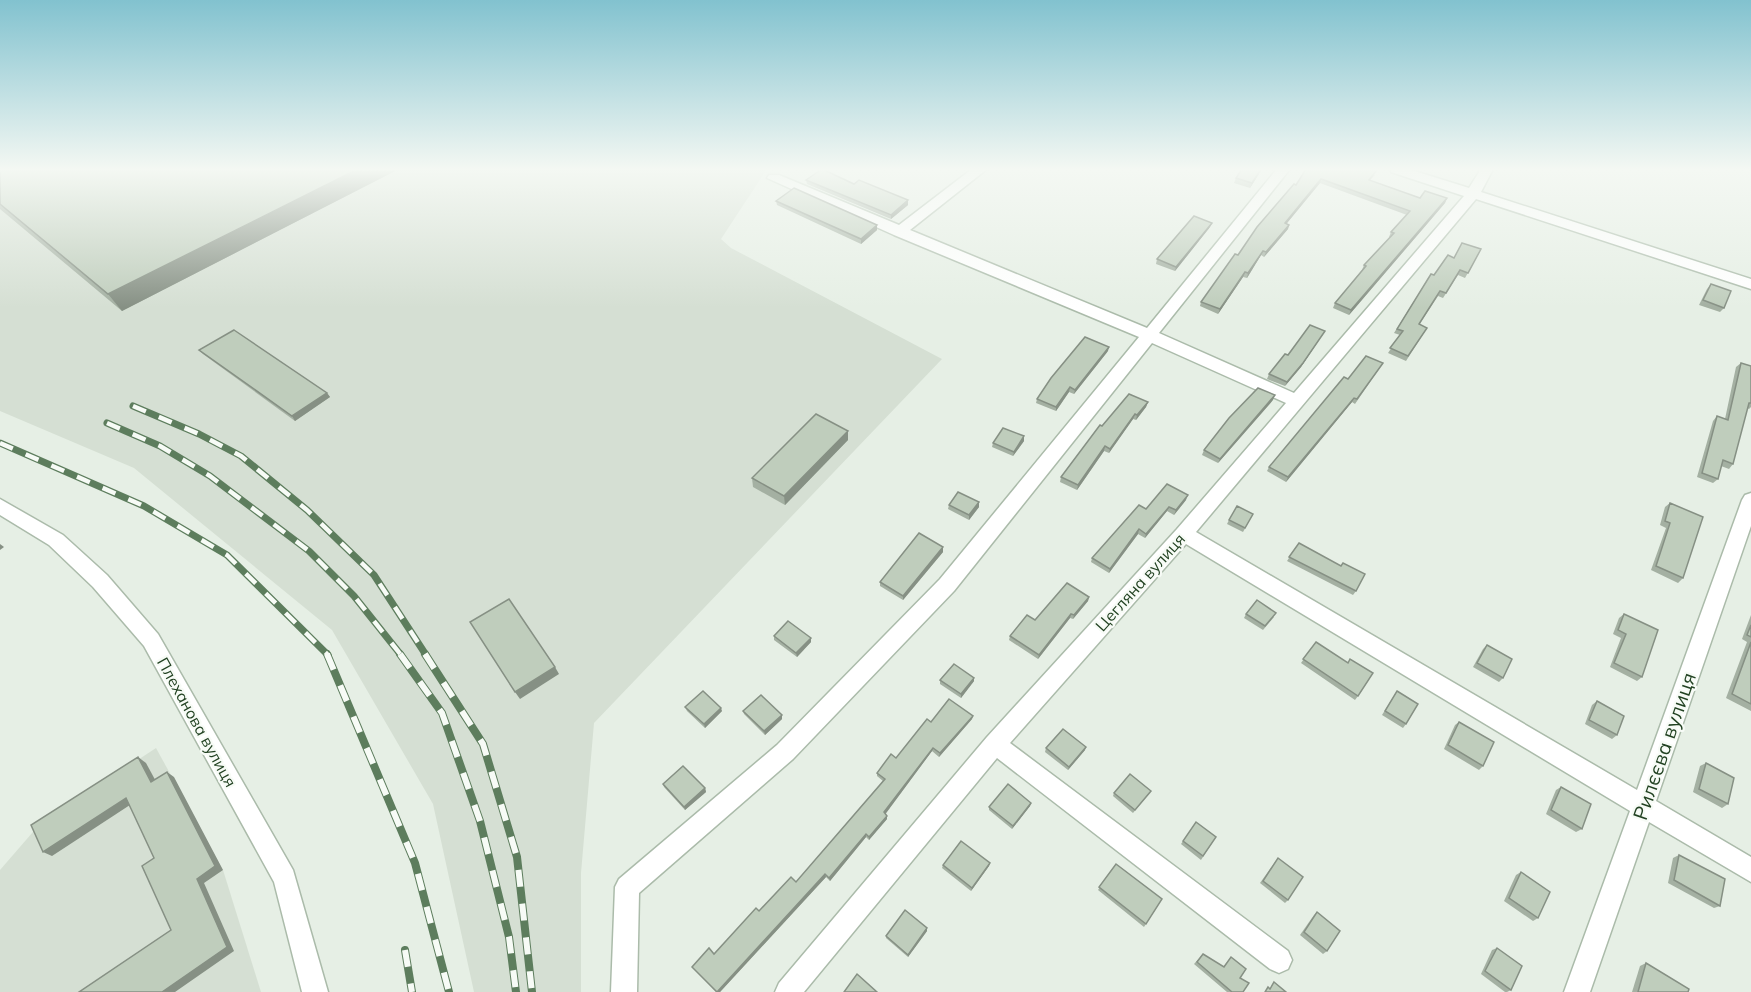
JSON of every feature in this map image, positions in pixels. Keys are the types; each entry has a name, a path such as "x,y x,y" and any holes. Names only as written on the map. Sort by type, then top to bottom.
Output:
{"street":[{"path":"860,215 1149,335 1297,401"},
{"path":"899,232 920,215"},
{"path":"624,992 627,887 785,752 947,585 1246,215"},
{"name":"Цегляна вулиця","path":"788,992 994,744 1184,534 1455,215"},
{"path":"1539,215 1751,284"},
{"name":"Рилєєва вулиця","path":"1577,992 1751,500"},
{"name":"Плеханова вулиця","path":"0,506 56,540 100,581 151,640 285,879 315,992"},
{"path":"1184,534 1751,870"},
{"path":"994,744 1279,960"}],"shaded area":[{"path":"0,215 737,215 721,239 731,248 942,359 594,723 581,873 581,992 474,992 433,804 332,630 134,468 0,411"},
{"path":"156,748 223,870 261,992 0,992 0,870 39,825"}],"building":[{"path":"14,215 265,215 108,294"},
{"path":"808,215 855,215 877,225 861,239"},
{"path":"1267,215 1291,215 1285,223 1289,225 1266,252 1263,251 1248,273 1245,272 1220,309 1201,302 1235,254 1238,255"},
{"path":"1406,215 1432,215 1351,310 1335,303 1366,266 1364,265 1394,233 1391,232"},
{"path":"1194,216 1212,223 1176,267 1157,259"},
{"path":"1462,243 1481,249 1468,273 1460,270 1446,293 1440,291 1419,324 1427,328 1408,356 1390,348 1403,331 1397,329 1431,274 1434,275 1448,255 1454,258"},
{"path":"1711,284 1731,291 1724,308 1703,300"},
{"path":"1310,325 1325,331 1303,363 1287,382 1269,374 1285,354 1288,355"},
{"path":"234,330 327,393 292,416 199,350"},
{"path":"1085,337 1109,347 1075,390 1070,387 1056,407 1037,399 1051,378"},
{"path":"1366,356 1383,363 1357,399 1354,398 1288,477 1269,467 1344,377 1348,379"},
{"path":"1741,363 1751,366 1751,403 1749,403 1733,464 1723,460 1718,479 1702,473 1717,416 1728,420"},
{"path":"1258,388 1275,395 1220,459 1204,450 1229,418"},
{"path":"1129,394 1148,402 1137,415 1135,414 1110,449 1105,446 1078,485 1061,477 1100,425 1102,426"},
{"path":"816,414 848,431 784,496 752,478"},
{"path":"1003,428 1024,436 1014,452 993,443"},
{"path":"1167,484 1188,495 1176,510 1169,507 1146,534 1139,529 1110,569 1092,558 1139,505 1146,509"},
{"path":"958,492 979,502 969,515 949,505"},
{"path":"1670,503 1703,517 1683,578 1656,566 1670,523 1665,521"},
{"path":"1237,506 1253,514 1245,528 1229,520"},
{"path":"919,533 943,547 903,596 880,582"},
{"path":"1299,543 1341,566 1343,563 1365,574 1356,591 1289,557"},
{"path":"1067,583 1089,597 1074,615 1071,614 1039,655 1010,636 1027,615 1035,620"},
{"path":"509,599 555,667 515,692 470,622"},
{"path":"1257,600 1276,613 1265,626 1246,614"},
{"path":"1624,614 1658,630 1642,677 1614,663 1626,634 1618,630"},
{"path":"788,621 811,638 796,653 774,636"},
{"path":"1751,625 1751,637 1747,635"},
{"path":"1316,642 1348,663 1350,659 1373,673 1358,696 1303,659"},
{"path":"1751,642 1751,704 1732,694"},
{"path":"1487,645 1512,659 1503,678 1477,663"},
{"path":"954,664 974,678 961,694 940,680"},
{"path":"703,691 721,708 704,724 685,707"},
{"path":"1397,691 1418,704 1406,724 1385,711"},
{"path":"761,695 782,715 764,731 743,711"},
{"path":"949,699 973,716 940,753 933,748 884,812 887,816 869,837 866,834 829,878 825,874 717,992 692,967 709,948 714,954 756,908 759,911 791,877 796,882 885,779 877,773 891,754 896,758 927,719 931,722"},
{"path":"1597,701 1624,716 1617,735 1589,720"},
{"path":"1459,722 1494,742 1483,766 1448,745"},
{"path":"1063,729 1086,747 1069,767 1046,748"},
{"path":"138,757 151,782 167,772 215,866 197,879 227,947 162,992 79,992 171,930 142,866 154,858 126,798 43,852 31,825"},
{"path":"1706,763 1734,778 1728,804 1699,789"},
{"path":"683,766 705,788 684,807 663,784"},
{"path":"1130,774 1151,791 1135,810 1114,793"},
{"path":"1008,784 1031,803 1013,826 989,807"},
{"path":"1561,787 1591,804 1582,829 1551,810"},
{"path":"1196,822 1216,837 1203,856 1183,841"},
{"path":"961,841 990,863 972,888 943,865"},
{"path":"1679,855 1725,879 1720,906 1674,880"},
{"path":"1278,858 1303,877 1288,900 1263,881"},
{"path":"1116,864 1162,899 1146,924 1099,887"},
{"path":"1521,872 1550,892 1538,918 1509,898"},
{"path":"905,910 927,928 908,955 886,936"},
{"path":"1317,912 1340,931 1327,951 1304,932"},
{"path":"1497,948 1522,966 1511,990 1485,971"},
{"path":"1203,954 1224,967 1231,957 1246,969 1240,978 1249,983 1243,992 1232,992 1197,962"},
{"path":"1646,963 1689,989 1688,992 1638,992"},
{"path":"857,974 877,992 844,992"},
{"path":"1274,982 1286,992 1265,992"}],"railway":[{"path":"133,406 199,434 241,456 307,510 374,575 426,655"},
{"path":"107,423 160,446 210,476 309,551 354,596 401,655"},
{"path":"0,443 144,506 227,555 327,654"},
{"path":"327,654 415,863 449,992"},
{"path":"400,654 442,713 480,821 509,937 516,992"},
{"path":"425,654 483,744 517,857 532,992"},
{"path":"405,950 412,992"}]}
